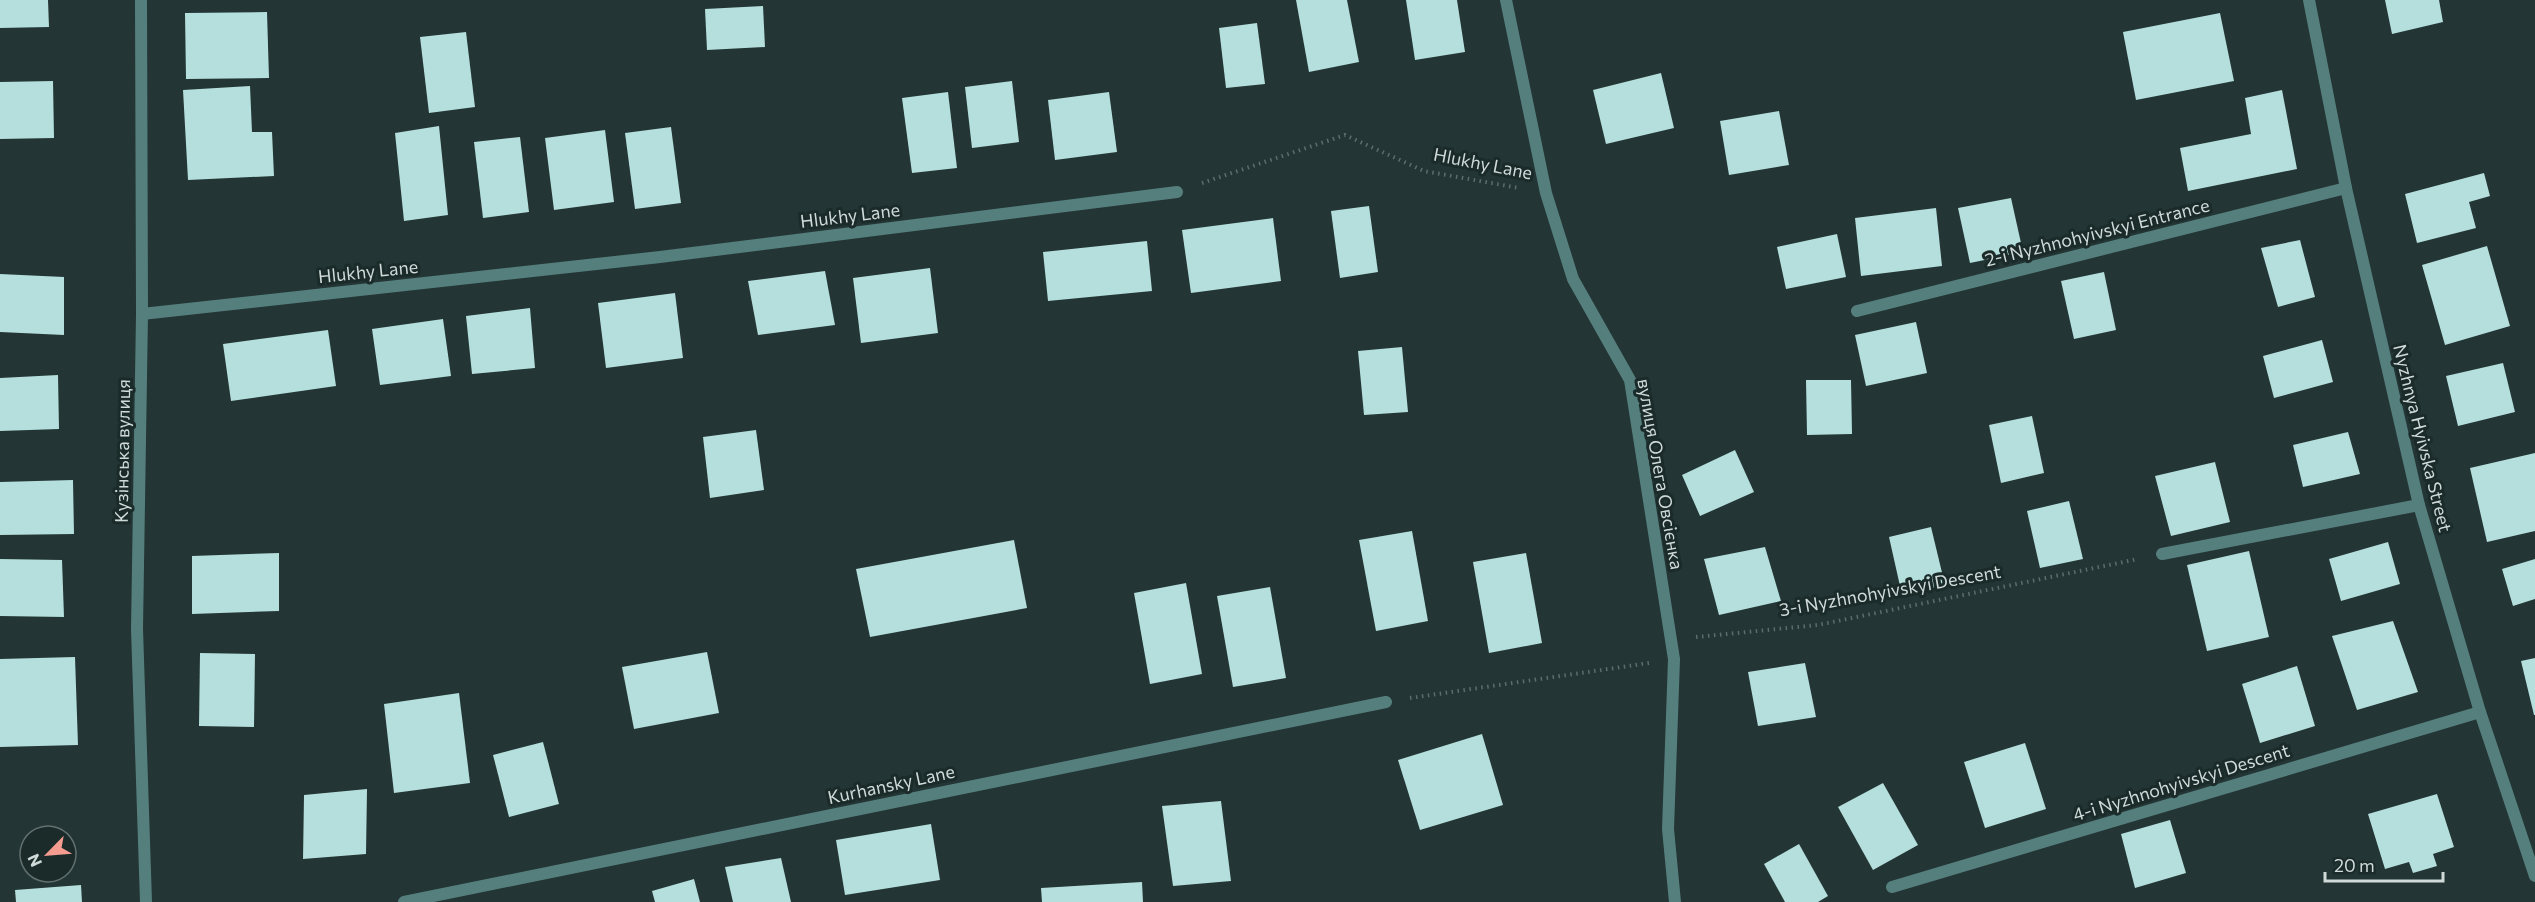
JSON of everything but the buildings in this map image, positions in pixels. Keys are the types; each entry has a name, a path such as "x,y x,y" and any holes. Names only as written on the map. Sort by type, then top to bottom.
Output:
{"street":[{"name":"Кузінська вулиця","path":"141,0 142,314 137,629 146,902"},
{"name":"вулиця Олега Овсієнка","path":"1506,0 1546,193 1573,279 1630,380 1674,659 1668,829 1674,902"},
{"name":"Nyzhnya Hyivska Street","path":"2309,0 2346,188 2419,506 2480,712 2535,876"},
{"name":"2-i Nyzhnohyivskyi Entrance","path":"1857,311 2346,188"},
{"name":"Hlukhy Lane","path":"142,314 660,257 1178,192"},
{"path":"2162,554 2419,506"},
{"name":"Kurhansky Lane","path":"404,902 1386,702"},
{"name":"4-i Nyzhnohyivskyi Descent","path":"1892,887 2480,712"}],"path":[{"name":"Hlukhy Lane","path":"1178,192 1345,135 1424,171 1546,193"},
{"name":"3-i Nyzhnohyivskyi Descent","path":"1671,639 1818,625 2114,565"},
{"path":"1386,702 1674,659"}]}
